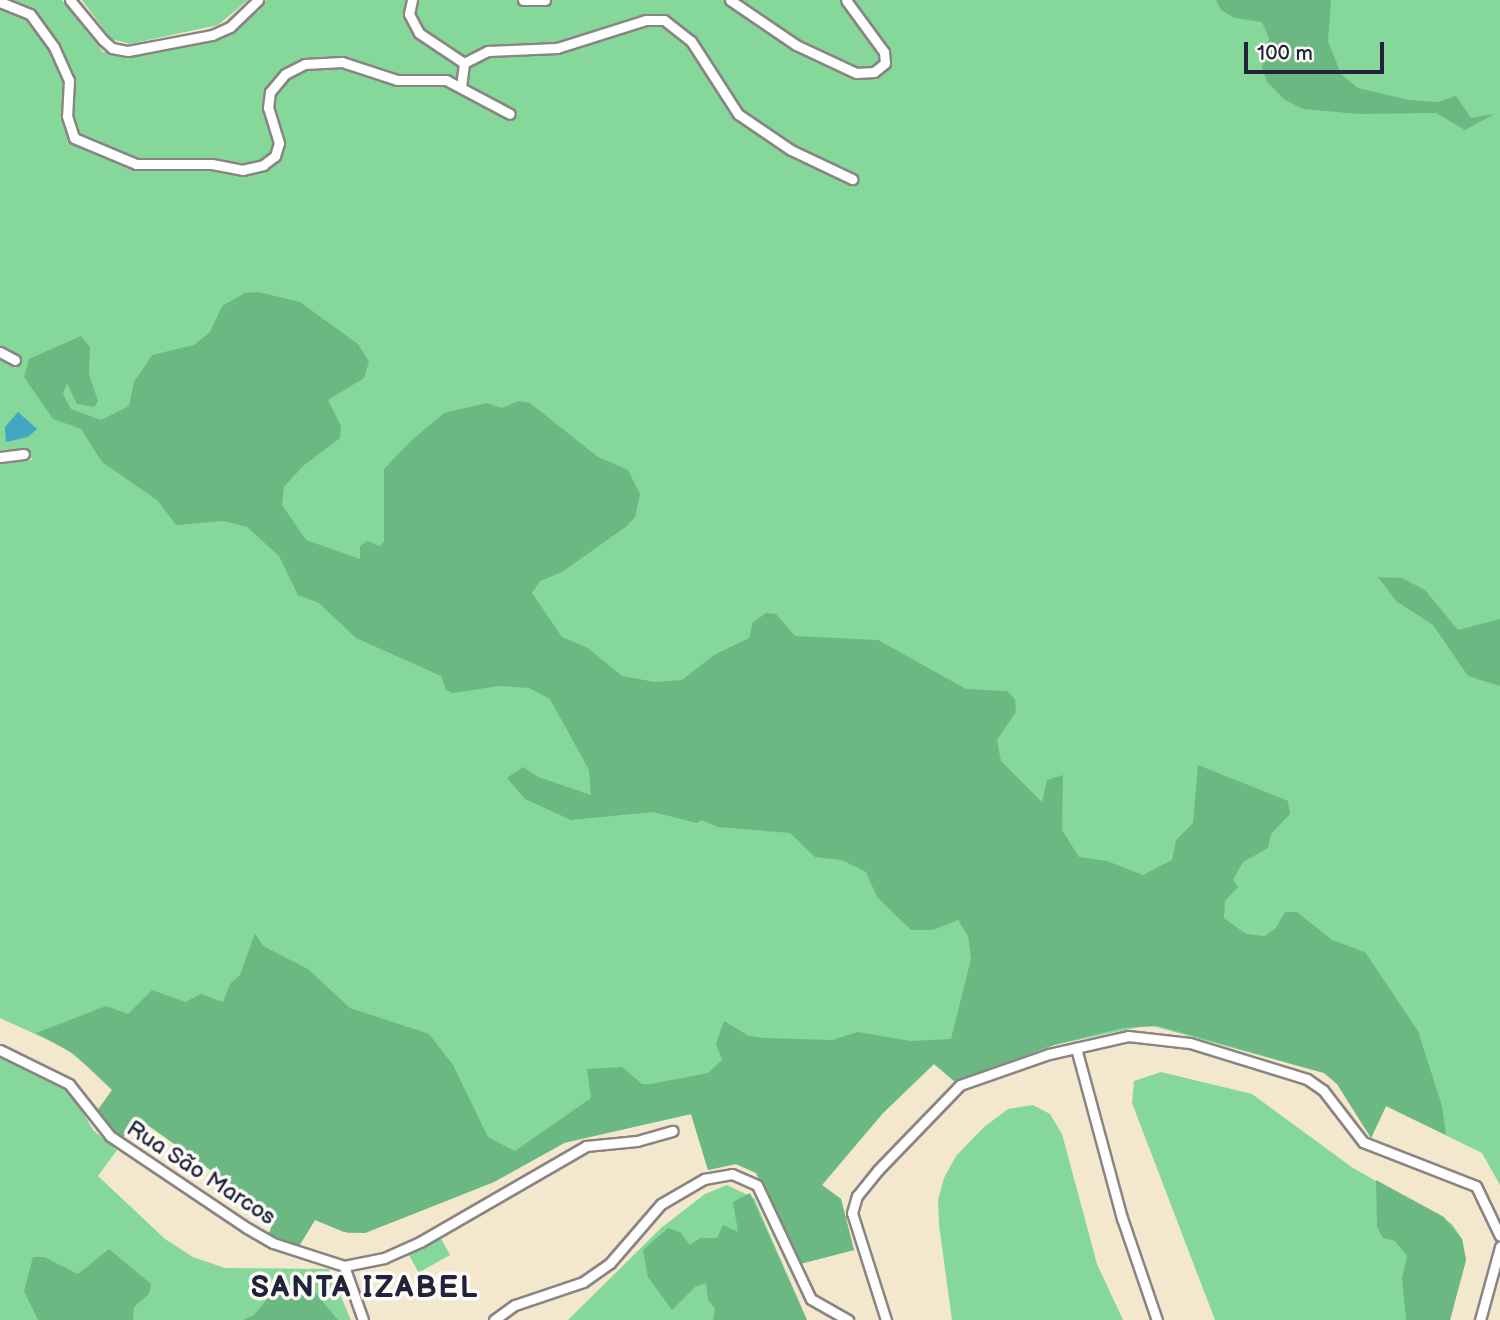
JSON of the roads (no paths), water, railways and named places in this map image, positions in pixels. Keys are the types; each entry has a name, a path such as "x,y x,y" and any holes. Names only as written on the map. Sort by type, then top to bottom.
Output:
{"street":[{"path":"70,0 112,48 128,51 212,35 230,27 258,0"},
{"path":"412,0 409,14 419,33 464,63"},
{"path":"523,0 545,0"},
{"path":"730,0 796,45 856,73 874,72 885,63 884,52 846,0"},
{"path":"0,2 23,9 47,34 66,72 67,124 74,138 136,164 248,170 270,162 279,143 268,108 270,92 285,74 305,64 342,62 397,80 439,79 461,86 510,114"},
{"path":"464,63 488,51 557,48 646,20 664,20 691,41 738,114 791,150 852,179"},
{"path":"461,86 464,63"},
{"path":"0,352 15,360"},
{"path":"0,457 24,454"},
{"path":"886,1320 853,1217 862,1189 956,1088 1076,1048 1152,1036 1307,1079 1323,1090 1363,1142 1476,1186 1500,1236"},
{"path":"1076,1048 1122,1218 1157,1320"},
{"name":"Rua São Marcos","path":"0,1050 69,1084 110,1136 247,1228 274,1243 344,1266 384,1258 419,1242 586,1146 637,1141 673,1131"},
{"path":"494,1320 515,1304 583,1282 610,1263 661,1204 704,1179 732,1174 757,1185 816,1304 848,1320"},
{"path":"1480,1320 1500,1247"},
{"path":"344,1266 363,1320"}],"water":[{"path":"18,412 37,429 28,437 6,442 5,427"}],"district":[{"name":"SANTA IZABEL","path":"365,1288"}]}
